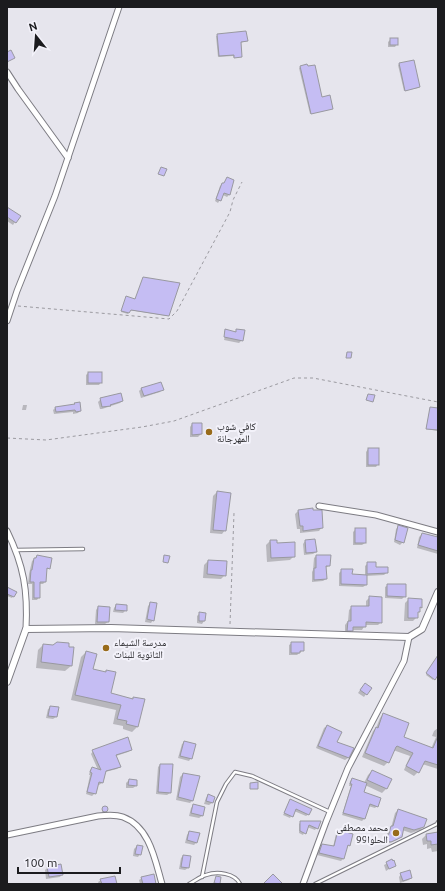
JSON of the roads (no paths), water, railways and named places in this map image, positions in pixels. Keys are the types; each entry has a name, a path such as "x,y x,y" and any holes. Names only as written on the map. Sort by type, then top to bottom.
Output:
{"street":[{"path":"7,321 68,158 119,7"},
{"path":"7,72 68,158"},
{"path":"319,506 376,515 438,532"},
{"path":"7,531 16,550 24,580 28,604 26,629 7,682"},
{"path":"26,629 111,628 230,632 324,633 409,637 422,629 438,592"},
{"path":"303,884 310,861 348,768 404,660 409,637"},
{"path":"7,835 98,816 112,815 123,817 137,824 146,838 154,856 162,884"}],"lane":[{"path":"16,550 83,549"},
{"path":"202,877 217,802 226,784 235,772 252,776 330,813"},
{"path":"315,884 438,822"},
{"path":"190,884 206,875 224,873 239,880 240,884"}],"place":[{"name":"كافي شوب المهرجانة","path":"209,432"},
{"name":"مدرسة الشيماء الثانوية للبنات","path":"106,648"},
{"name":"محمد مصطفى الحلوا99","path":"396,833"}]}
